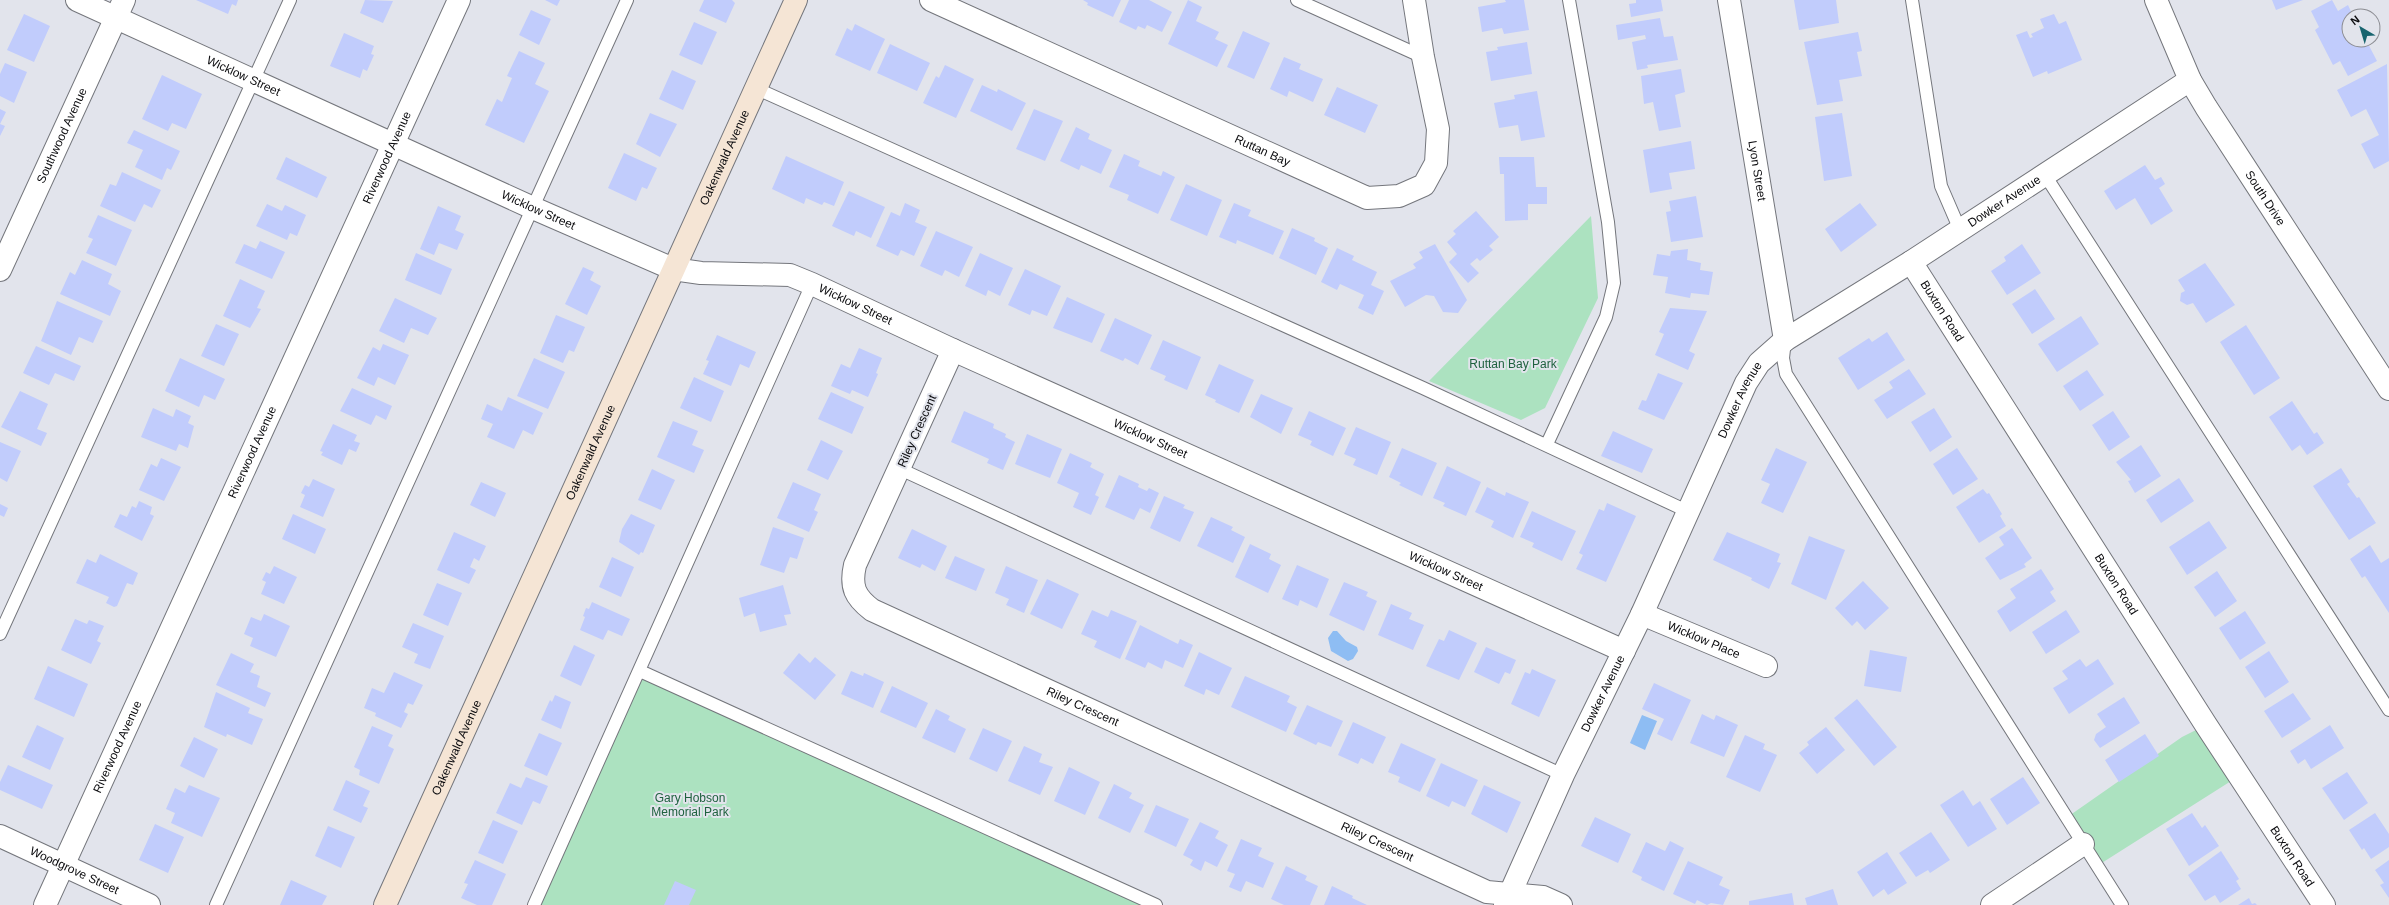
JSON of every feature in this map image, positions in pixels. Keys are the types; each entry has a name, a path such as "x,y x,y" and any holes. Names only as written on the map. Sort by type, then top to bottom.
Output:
{"street":[{"name":"Wicklow Street","path":"77,0 120,9 253,80 533,208 673,269 701,273 790,275 812,284 953,350 1624,651"},
{"name":"Riverwood Avenue","path":"45,905 459,0"},
{"name":"Oakenwald Avenue","path":"385,905 796,0"},
{"name":"Ruttan Bay","path":"930,0 1367,198 1399,196 1424,185 1436,163 1438,129 1423,57 1414,0"},
{"name":"Lyon Street","path":"1729,0 1784,340"},
{"name":"South Drive","path":"2156,0 2190,80 2389,389"},
{"name":"Southwood Avenue","path":"0,270 120,9"},
{"name":"Dowker Avenue","path":"1507,899 1563,775 1642,614 1746,383 1759,363 1784,340 1912,262 2190,80"},
{"name":"Buxton Road","path":"1912,262 2202,718 2324,905"},
{"name":"Riley Crescent","path":"953,350 855,565 852,580 854,590 860,600 872,610 1487,892 1507,899 1543,897 1561,905"},
{"name":"Wicklow Place","path":"1642,614 1766,666"},
{"name":"Woodgrove Street","path":"0,836 149,905"},
{"path":"1992,905 2082,844"}],"lane":[{"path":"0,634 290,0"},
{"path":"216,905 627,0"},
{"path":"1297,0 1423,57"},
{"path":"1546,444 1606,317 1614,283 1608,222 1569,0"},
{"path":"1912,0 1941,186 1960,230"},
{"path":"755,88 1546,444 1688,511"},
{"path":"2045,175 2389,710"},
{"path":"534,905 812,284"},
{"path":"1784,340 1783,358 1786,374 2122,905"},
{"path":"900,469 1563,775"},
{"path":"640,671 1156,905"}],"green space":[{"name":"Ruttan Bay Park","path":"1591,216 1598,298 1545,408 1521,420 1429,381"},
{"name":"Gary Hobson Memorial Park","path":"640,671 1156,905 534,905"},
{"path":"2206,725 2239,776 2097,866 2066,818 2182,737"}],"water":[{"path":"1333,631 1337,631 1346,641 1357,647 1358,651 1353,659 1348,661 1331,651 1328,638"},
{"path":"1642,715 1657,721 1645,750 1630,743"}],"building":[{"path":"196,0 238,0 236,6 232,4 228,14"},
{"path":"365,0 393,1 383,23 360,13"},
{"path":"545,0 560,0 557,6"},
{"path":"704,0 732,0 735,3 726,23 699,11"},
{"path":"1083,0 1121,0 1113,17 1087,5 1088,3"},
{"path":"1129,0 1149,0 1172,12 1162,32 1147,25 1145,29 1138,26 1136,30 1119,22"},
{"path":"1188,0 1202,7 1196,21 1219,32 1215,39 1228,45 1217,67 1168,44"},
{"path":"1505,0 1524,0 1529,30 1504,34 1502,28 1482,32 1478,7 1506,2"},
{"path":"1636,0 1661,0 1663,11 1631,17 1629,4 1636,3"},
{"path":"1794,0 1836,0 1839,23 1799,30"},
{"path":"2272,0 2303,0 2276,10"},
{"path":"2332,0 2338,11 2341,9 2341,48 2370,48 2377,61 2348,76 2340,61 2333,65 2315,30 2319,27 2311,11"},
{"path":"531,10 551,19 539,45 519,35"},
{"path":"24,14 50,26 34,62 7,50"},
{"path":"2054,14 2059,24 2066,21 2082,60 2048,74 2047,71 2033,77 2016,35 2027,31 2030,38 2033,37 2031,34 2044,28 2040,19"},
{"path":"1660,18 1664,37 1673,36 1678,60 1647,65 1648,68 1637,70 1632,42 1646,39 1645,35 1618,40 1616,25"},
{"path":"694,22 717,32 702,65 679,55"},
{"path":"855,24 885,39 870,71 835,55 847,28 852,31"},
{"path":"1243,31 1270,43 1254,79 1227,67"},
{"path":"1858,32 1862,51 1857,52 1862,76 1839,80 1843,101 1817,105 1804,42"},
{"path":"344,33 374,46 371,54 374,55 367,71 363,69 360,78 330,66"},
{"path":"1527,42 1532,74 1491,81 1486,52 1498,50 1497,47"},
{"path":"890,44 930,63 917,91 877,73"},
{"path":"519,51 545,63 535,84 549,91 524,143 485,125 497,99 502,102 512,78 507,76"},
{"path":"1284,57 1301,64 1299,69 1323,79 1313,102 1289,91 1287,97 1270,89"},
{"path":"5,63 27,72 14,103 0,96 0,74"},
{"path":"2387,64 2389,161 2374,169 2361,144 2379,135 2366,109 2351,117 2337,90"},
{"path":"945,65 974,79 956,118 923,103 936,76 939,78"},
{"path":"1681,69 1685,92 1675,95 1681,127 1659,131 1653,102 1644,104 1641,76"},
{"path":"672,70 696,81 683,110 659,99"},
{"path":"162,75 202,94 186,129 172,123 168,131 142,119"},
{"path":"982,85 997,92 998,89 1026,103 1012,131 970,111"},
{"path":"1337,87 1378,105 1365,133 1324,115"},
{"path":"1537,91 1545,137 1521,141 1518,125 1499,128 1494,103 1515,99 1514,95"},
{"path":"0,109 6,112 0,124"},
{"path":"1034,109 1063,121 1045,161 1016,149"},
{"path":"650,113 677,124 660,157 636,144"},
{"path":"1842,113 1852,176 1824,181 1815,117"},
{"path":"0,124 5,126 0,136"},
{"path":"1076,127 1090,134 1088,139 1112,150 1101,174 1081,165 1079,170 1060,161"},
{"path":"134,130 180,151 171,170 167,168 162,180 135,167 143,150 127,143"},
{"path":"1691,141 1695,169 1669,173 1672,189 1650,193 1643,150"},
{"path":"624,153 657,168 647,189 642,187 636,201 608,188"},
{"path":"1124,154 1140,161 1138,166 1161,176 1163,171 1175,177 1158,214 1127,200 1129,195 1109,187"},
{"path":"786,156 844,182 834,206 824,202 822,205 806,198 804,204 772,189"},
{"path":"286,157 327,177 317,198 276,179"},
{"path":"1499,157 1534,157 1536,187 1547,187 1547,204 1528,204 1528,220 1505,221 1504,174 1500,174"},
{"path":"2145,165 2155,180 2161,177 2165,184 2159,188 2173,211 2151,225 2135,198 2116,210 2104,191"},
{"path":"122,172 161,190 152,208 144,204 135,222 100,206 110,184 116,186"},
{"path":"1186,184 1222,200 1207,236 1170,220"},
{"path":"849,191 885,207 871,238 856,231 854,236 832,226"},
{"path":"1696,196 1703,237 1671,242 1666,212 1671,211 1669,201"},
{"path":"905,203 920,210 915,222 927,227 914,256 901,250 898,256 876,246 891,212 900,216"},
{"path":"1234,203 1251,210 1248,216 1284,231 1273,255 1237,240 1236,244 1219,237"},
{"path":"1860,203 1877,225 1841,252 1825,229"},
{"path":"267,204 282,211 285,205 306,215 297,236 290,233 287,240 256,226"},
{"path":"438,206 461,216 455,230 464,234 457,250 439,243 434,255 420,249"},
{"path":"1476,211 1499,237 1489,246 1493,250 1480,261 1477,258 1470,264 1479,273 1468,283 1449,262 1457,254 1447,242 1456,234 1453,231"},
{"path":"98,215 132,230 116,266 86,253 93,239 88,237"},
{"path":"1292,228 1315,238 1314,241 1328,248 1316,275 1279,258"},
{"path":"936,231 973,247 959,277 945,270 942,276 920,266"},
{"path":"260,241 285,252 272,279 235,263 244,244 256,249"},
{"path":"1435,244 1467,300 1458,313 1443,312 1434,296 1426,295 1405,307 1390,281 1416,268 1413,264 1423,258 1419,252"},
{"path":"2022,244 2041,273 2007,295 1991,271 2006,261 2004,257"},
{"path":"1337,248 1354,256 1352,260 1377,272 1371,285 1384,291 1373,315 1358,308 1364,295 1340,284 1337,290 1321,282"},
{"path":"1688,249 1687,260 1701,263 1700,270 1713,272 1709,295 1691,293 1690,298 1665,293 1668,277 1653,275 1657,254 1670,256 1671,251"},
{"path":"416,253 452,269 441,295 405,280"},
{"path":"980,253 1013,268 1000,296 988,290 986,296 965,286"},
{"path":"82,260 112,274 108,284 121,291 110,316 60,294 70,272 75,275"},
{"path":"2205,263 2235,305 2206,323 2193,303 2187,305 2180,301 2181,293 2185,291 2178,280"},
{"path":"583,267 594,272 590,280 601,286 587,315 565,304"},
{"path":"1025,269 1061,286 1047,316 1032,310 1030,315 1008,305"},
{"path":"240,279 265,291 257,308 261,309 250,328 223,316"},
{"path":"2035,289 2055,319 2032,334 2012,304"},
{"path":"1067,297 1105,314 1092,343 1053,328"},
{"path":"395,298 437,318 428,335 411,328 404,343 379,331"},
{"path":"57,301 103,321 93,343 79,337 71,355 41,341"},
{"path":"1670,308 1707,311 1689,351 1695,354 1688,370 1655,355 1664,334 1659,332"},
{"path":"556,315 585,327 574,352 569,350 563,363 540,353"},
{"path":"2081,316 2099,344 2057,372 2038,344"},
{"path":"1115,318 1152,335 1138,365 1125,358 1123,361 1100,351"},
{"path":"216,324 239,334 224,366 201,356"},
{"path":"2246,325 2280,378 2254,395 2220,342"},
{"path":"1887,332 1905,360 1858,390 1838,358 1869,338 1872,342"},
{"path":"717,335 756,352 749,368 740,364 731,386 703,374 709,361 706,360"},
{"path":"1163,340 1201,357 1187,390 1164,380 1166,376 1150,369"},
{"path":"383,344 409,355 395,385 378,377 374,386 357,378 373,347 380,351"},
{"path":"36,346 81,366 74,381 55,373 49,385 23,373"},
{"path":"859,348 882,358 876,373 878,374 868,397 852,390 850,394 831,386 841,364 850,368"},
{"path":"180,358 225,379 215,400 204,395 199,407 165,391"},
{"path":"534,358 565,372 548,409 517,396"},
{"path":"1219,364 1254,380 1239,413 1215,402 1216,400 1205,395"},
{"path":"1909,369 1926,394 1887,419 1874,400 1893,388 1889,382"},
{"path":"2087,370 2104,395 2080,411 2063,386"},
{"path":"1658,373 1683,383 1664,420 1638,409 1642,400 1646,401"},
{"path":"694,377 724,391 711,422 680,408"},
{"path":"352,388 392,406 386,420 376,415 371,425 340,411"},
{"path":"20,391 48,404 37,429 47,433 41,446 1,427"},
{"path":"831,392 864,407 852,434 818,419"},
{"path":"1261,394 1293,408 1281,434 1250,417"},
{"path":"508,397 543,413 533,435 523,430 514,449 487,437 493,424 481,419 487,404 502,411"},
{"path":"2292,401 2314,434 2317,432 2324,443 2307,455 2300,445 2292,451 2269,417"},
{"path":"153,408 173,417 176,409 191,416 188,423 194,426 188,448 179,444 176,451 141,437"},
{"path":"1934,408 1952,437 1930,452 1911,422"},
{"path":"964,411 994,424 993,428 1006,434 1005,437 1015,442 1003,470 987,463 989,459 951,442"},
{"path":"1309,411 1346,428 1333,456 1310,445 1312,441 1298,435"},
{"path":"2113,411 2130,437 2109,451 2092,425"},
{"path":"673,421 698,431 692,445 704,450 694,473 657,457"},
{"path":"333,424 357,435 354,441 360,443 356,452 349,449 342,465 321,455 323,452 320,451"},
{"path":"1356,427 1391,442 1377,475 1353,465 1356,459 1344,454"},
{"path":"1613,431 1653,449 1642,473 1601,456"},
{"path":"1027,434 1062,449 1050,478 1015,464"},
{"path":"821,440 843,451 828,480 807,470"},
{"path":"0,442 21,451 7,482 0,478"},
{"path":"2141,445 2161,476 2135,493 2128,481 2131,480 2116,462"},
{"path":"1402,448 1437,463 1422,496 1399,485 1401,483 1389,477"},
{"path":"1776,448 1807,462 1783,513 1761,503 1770,484 1761,480"},
{"path":"1957,448 1978,479 1953,495 1933,464"},
{"path":"1070,453 1092,463 1090,467 1104,474 1095,495 1099,497 1091,515 1073,507 1079,493 1057,483"},
{"path":"161,458 181,467 164,501 139,490 151,464 157,467"},
{"path":"1447,466 1481,482 1466,516 1443,506 1445,503 1433,498"},
{"path":"2341,468 2350,482 2347,484 2357,498 2359,497 2376,523 2349,540 2313,486"},
{"path":"652,469 675,480 661,510 638,500"},
{"path":"1119,475 1139,484 1138,487 1147,491 1149,488 1159,493 1150,513 1140,508 1134,520 1105,507"},
{"path":"2179,478 2194,501 2161,523 2146,500"},
{"path":"313,479 335,489 323,517 300,507 305,495 301,493 305,485 309,487"},
{"path":"481,482 506,493 495,517 470,505"},
{"path":"793,482 821,494 814,510 818,512 809,532 777,518"},
{"path":"1487,487 1505,496 1506,492 1529,502 1513,538 1491,527 1494,521 1475,512"},
{"path":"1983,489 1987,494 1989,493 2002,514 2000,516 2006,526 1979,543 1956,507"},
{"path":"1164,496 1185,505 1183,508 1194,512 1180,542 1150,528"},
{"path":"139,501 152,507 150,514 154,516 142,541 114,527 120,514 127,517 132,506 136,508"},
{"path":"1607,503 1636,516 1606,582 1576,569 1583,555 1579,553 1599,509 1604,511"},
{"path":"0,504 8,508 4,517 0,515"},
{"path":"1532,511 1576,531 1562,561 1532,547 1534,543 1520,537"},
{"path":"293,514 326,529 315,554 282,539"},
{"path":"631,514 655,525 643,553 641,552 639,555 619,542 622,529"},
{"path":"1211,517 1233,527 1231,530 1245,537 1233,563 1197,546"},
{"path":"2209,521 2227,548 2187,575 2169,547"},
{"path":"773,527 804,538 797,559 790,557 784,573 760,565"},
{"path":"2012,528 2032,558 2024,564 2026,567 2000,580 1985,558 2004,545 1999,537"},
{"path":"912,529 947,546 935,571 922,564 920,568 898,558"},
{"path":"454,532 486,546 479,561 474,558 470,567 476,570 469,584 437,570"},
{"path":"1727,532 1780,554 1777,562 1781,563 1769,589 1751,580 1752,578 1713,560"},
{"path":"1809,536 1845,550 1826,600 1791,584"},
{"path":"1250,544 1271,554 1269,559 1281,565 1268,593 1235,577"},
{"path":"2370,545 2381,563 2389,558 2389,613 2365,576 2362,578 2350,559"},
{"path":"100,554 138,573 133,585 127,583 117,606 114,607 106,603 109,597 76,583 87,559 96,563"},
{"path":"955,556 985,569 976,591 945,578"},
{"path":"612,557 634,567 621,597 599,587"},
{"path":"1297,565 1329,579 1317,608 1300,600 1298,606 1282,599"},
{"path":"274,566 297,577 284,604 261,594 266,582 262,580 266,572 270,574"},
{"path":"1006,566 1038,580 1024,613 1006,605 1009,599 995,593"},
{"path":"2041,569 2054,589 2050,592 2056,601 2010,632 1997,611 2016,598 2010,589"},
{"path":"2217,571 2237,601 2215,617 2194,587"},
{"path":"1047,579 1079,594 1062,629 1030,614"},
{"path":"1863,581 1889,608 1865,630 1857,621 1852,626 1835,608"},
{"path":"1344,582 1368,592 1366,596 1377,601 1364,631 1329,615"},
{"path":"437,583 462,593 448,626 423,615"},
{"path":"783,585 791,614 784,615 787,625 760,632 755,613 744,617 739,598"},
{"path":"592,602 630,619 622,636 608,630 603,640 580,630 585,617 583,616 586,608 589,609"},
{"path":"1391,604 1412,613 1409,619 1424,625 1413,650 1378,635"},
{"path":"1092,610 1108,617 1111,610 1137,621 1120,659 1094,647 1097,641 1081,634"},
{"path":"2066,610 2080,632 2046,654 2032,632"},
{"path":"2245,611 2266,643 2240,660 2219,628"},
{"path":"264,614 290,626 276,657 250,646 253,638 244,634 251,617 261,621"},
{"path":"75,619 87,624 89,620 104,626 97,641 101,643 91,664 61,650"},
{"path":"413,623 444,636 430,669 414,663 418,654 402,647"},
{"path":"1140,625 1178,644 1180,639 1193,645 1183,668 1165,660 1162,669 1148,662 1145,668 1125,659"},
{"path":"1449,630 1477,643 1459,680 1426,666 1439,639 1444,641"},
{"path":"574,645 595,655 581,686 560,676"},
{"path":"1486,647 1516,660 1510,674 1505,672 1499,684 1474,672"},
{"path":"1870,650 1907,657 1901,692 1864,686"},
{"path":"2269,651 2289,682 2265,698 2245,667"},
{"path":"1199,652 1232,668 1219,695 1206,689 1204,695 1184,686"},
{"path":"231,653 254,664 250,672 260,676 257,687 271,693 265,707 216,685"},
{"path":"799,653 810,663 815,657 836,675 815,700 783,673"},
{"path":"2080,659 2086,667 2098,659 2114,684 2069,714 2053,688 2068,679 2062,671"},
{"path":"48,666 88,684 74,717 34,699"},
{"path":"1532,669 1556,680 1539,717 1511,704 1525,672 1530,674"},
{"path":"851,671 863,676 864,673 884,682 873,708 841,694"},
{"path":"394,672 423,685 413,705 408,703 404,712 408,714 401,728 375,716 376,713 364,708 372,688 384,693"},
{"path":"1245,676 1290,696 1287,702 1297,707 1286,732 1231,707"},
{"path":"1654,683 1691,700 1672,741 1657,734 1664,719 1642,709"},
{"path":"892,686 928,703 916,728 880,712"},
{"path":"216,692 250,708 248,713 263,719 252,745 227,734 226,737 204,727"},
{"path":"2293,693 2311,719 2282,738 2264,711"},
{"path":"555,695 571,702 561,729 541,720 550,700 552,702"},
{"path":"2124,697 2140,723 2100,748 2094,740 2096,734 2106,727 2097,714"},
{"path":"1857,699 1897,747 1874,766 1834,718"},
{"path":"1307,705 1343,721 1331,747 1318,742 1316,745 1293,734"},
{"path":"936,709 950,716 948,720 966,729 955,753 922,738"},
{"path":"1702,714 1714,720 1716,715 1738,725 1724,757 1690,743"},
{"path":"1353,722 1386,737 1373,764 1361,758 1358,764 1338,755"},
{"path":"37,725 64,738 50,770 22,757"},
{"path":"2330,725 2344,748 2311,769 2305,759 2298,764 2290,751"},
{"path":"372,726 393,735 388,746 394,749 379,784 359,775 360,770 354,767"},
{"path":"1826,727 1845,750 1817,774 1799,753 1809,745 1807,742"},
{"path":"983,728 1012,741 997,772 969,759"},
{"path":"539,733 562,743 547,776 524,766"},
{"path":"2145,734 2159,756 2119,782 2105,760"},
{"path":"1745,735 1765,744 1763,749 1777,755 1760,792 1726,777"},
{"path":"194,737 218,749 204,778 180,766"},
{"path":"1401,743 1436,759 1420,792 1398,782 1400,777 1388,772"},
{"path":"1024,746 1042,754 1039,762 1053,767 1040,795 1008,781"},
{"path":"1441,763 1478,780 1465,807 1452,801 1449,807 1426,796"},
{"path":"8,765 53,785 42,809 0,790 0,782"},
{"path":"1069,767 1100,782 1085,815 1054,801"},
{"path":"2347,772 2368,803 2344,820 2322,788"},
{"path":"526,777 548,786 540,804 533,801 522,825 496,813 510,783 521,788"},
{"path":"2023,777 2040,803 2007,825 1990,799"},
{"path":"346,780 370,791 363,806 368,808 361,823 333,810"},
{"path":"1114,784 1132,793 1129,798 1144,805 1130,833 1098,818"},
{"path":"189,785 220,798 202,837 171,823 175,813 166,809 175,788 185,793"},
{"path":"1484,785 1521,802 1507,833 1471,814"},
{"path":"1963,790 1973,806 1980,801 1997,829 1968,847 1940,805"},
{"path":"1156,805 1189,819 1176,847 1144,832"},
{"path":"2192,813 2202,828 2205,825 2219,846 2189,866 2166,829"},
{"path":"2375,813 2389,834 2389,847 2371,859 2364,848 2362,850 2349,830"},
{"path":"1595,817 1631,834 1618,863 1581,846"},
{"path":"493,820 518,831 503,864 478,853"},
{"path":"1200,822 1219,831 1215,838 1228,845 1217,867 1205,861 1201,871 1190,865 1193,860 1183,855"},
{"path":"155,824 184,837 168,873 139,860"},
{"path":"328,826 355,837 341,868 315,856"},
{"path":"1931,832 1950,860 1930,873 1928,870 1916,877 1899,853"},
{"path":"1241,839 1262,848 1258,856 1274,863 1263,888 1246,881 1241,892 1229,887 1235,874 1227,871"},
{"path":"1670,841 1684,848 1664,891 1641,880 1642,877 1632,872 1646,842 1665,851"},
{"path":"2221,851 2239,879 2236,881 2241,889 2220,903 2215,895 2205,901 2188,875"},
{"path":"1887,852 1907,883 1888,895 1884,889 1873,897 1857,872"},
{"path":"475,860 506,874 492,905 477,905 461,898 468,884 464,883"},
{"path":"2389,860 2389,898 2380,885 2384,883 2375,870"},
{"path":"1688,861 1723,877 1719,885 1730,890 1723,905 1711,903 1707,905 1697,900 1695,904 1673,894"},
{"path":"1286,866 1307,876 1305,880 1318,886 1310,905 1284,905 1271,899"},
{"path":"291,880 327,896 322,905 280,905"},
{"path":"675,881 696,890 689,905 664,905"},
{"path":"1332,886 1353,896 1352,898 1367,905 1324,905"},
{"path":"1833,889 1838,905 1807,905 1805,898"},
{"path":"1792,893 1794,905 1749,905 1749,901"},
{"path":"2249,898 2252,904 2255,903 2257,905 2238,905"}]}
